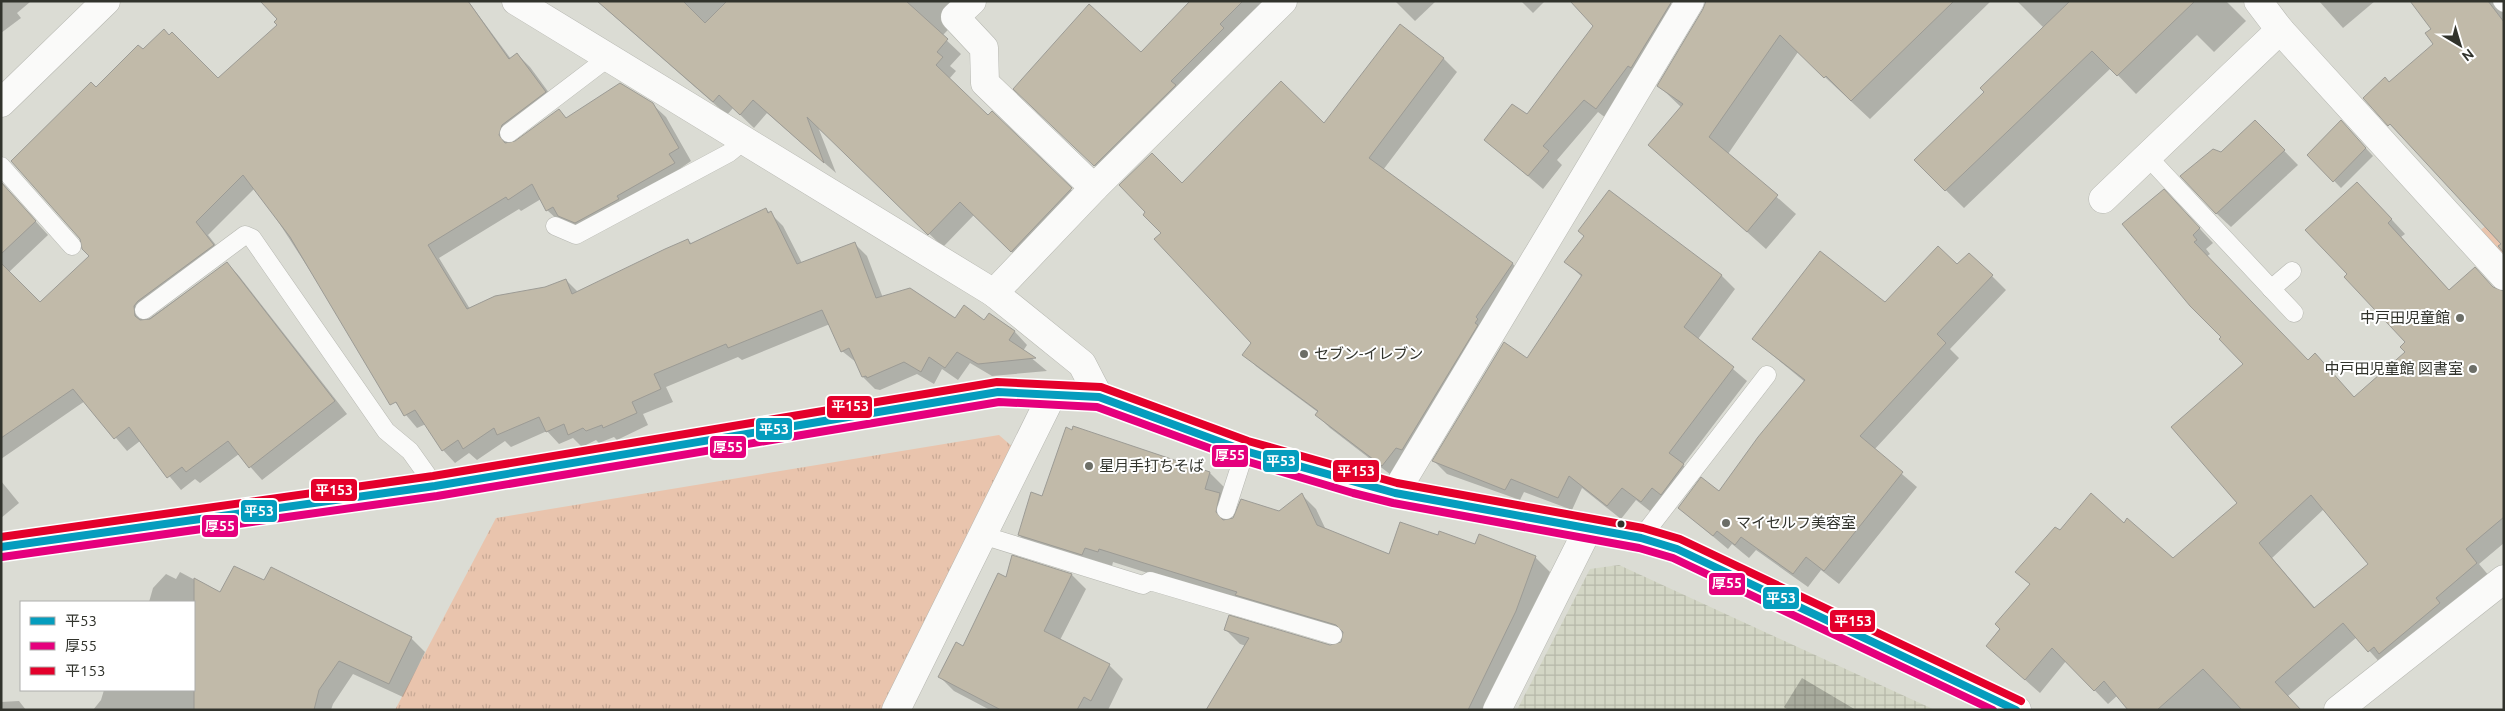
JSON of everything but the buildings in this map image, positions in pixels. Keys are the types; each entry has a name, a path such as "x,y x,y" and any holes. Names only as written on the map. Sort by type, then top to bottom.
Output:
{"street":[{"path":"1,103 106,1"},
{"path":"516,1 994,294 1082,364 1099,397"},
{"path":"994,294 1094,188 1283,1"},
{"path":"1395,493 1690,1"},
{"path":"2260,2 2280,30 2504,276"},
{"path":"955,7 984,48 985,83 1094,188"},
{"path":"2103,199 2280,30"},
{"path":"1,547 435,486 998,392 1099,397 1245,451 1395,493 1641,538 1678,548 2017,710"},
{"path":"896,710 1052,395"},
{"path":"1497,710 1588,529"},
{"path":"2338,710 2504,579"}],"lane":[{"path":"509,133 609,57"},
{"path":"555,226 576,235 729,153 745,140"},
{"path":"2147,156 2294,313"},
{"path":"1,166 72,246"},
{"path":"144,310 245,235 252,238 386,431 410,452 435,486"},
{"path":"2271,289 2292,271"},
{"path":"1641,538 1766,375"},
{"path":"1226,510 1245,451"},
{"path":"982,535 1143,585 1150,581 1333,635"}],"shaded area":[{"path":"1619,565 1935,710 1517,710 1590,569"}],"green space":[{"path":"2504,212 2504,259 2478,232"},
{"path":"999,435 1015,449 889,710 395,710 496,518"}],"transit line":[{"name":"平153","path":"1,537 433,476 997,382 1101,387 1248,441 1397,483 1643,528 1680,539 2021,701"},
{"name":"平53","path":"1,547 435,486 998,392 1099,397 1245,451 1395,493 1641,538 1677,549 2016,710"},
{"name":"厚55","path":"2,557 437,496 999,402 1097,407 1242,460 1353,493 1393,503 1639,548 1673,558 1993,710"}],"place":[{"name":"中戸田児童館","path":"2460,318"},
{"name":"セブン-イレブン","path":"1304,354"},
{"name":"中戸田児童館 図書室","path":"2473,369"},
{"name":"星月手打ちそば","path":"1089,466"},
{"name":"マイセルフ美容室","path":"1726,523"}]}
